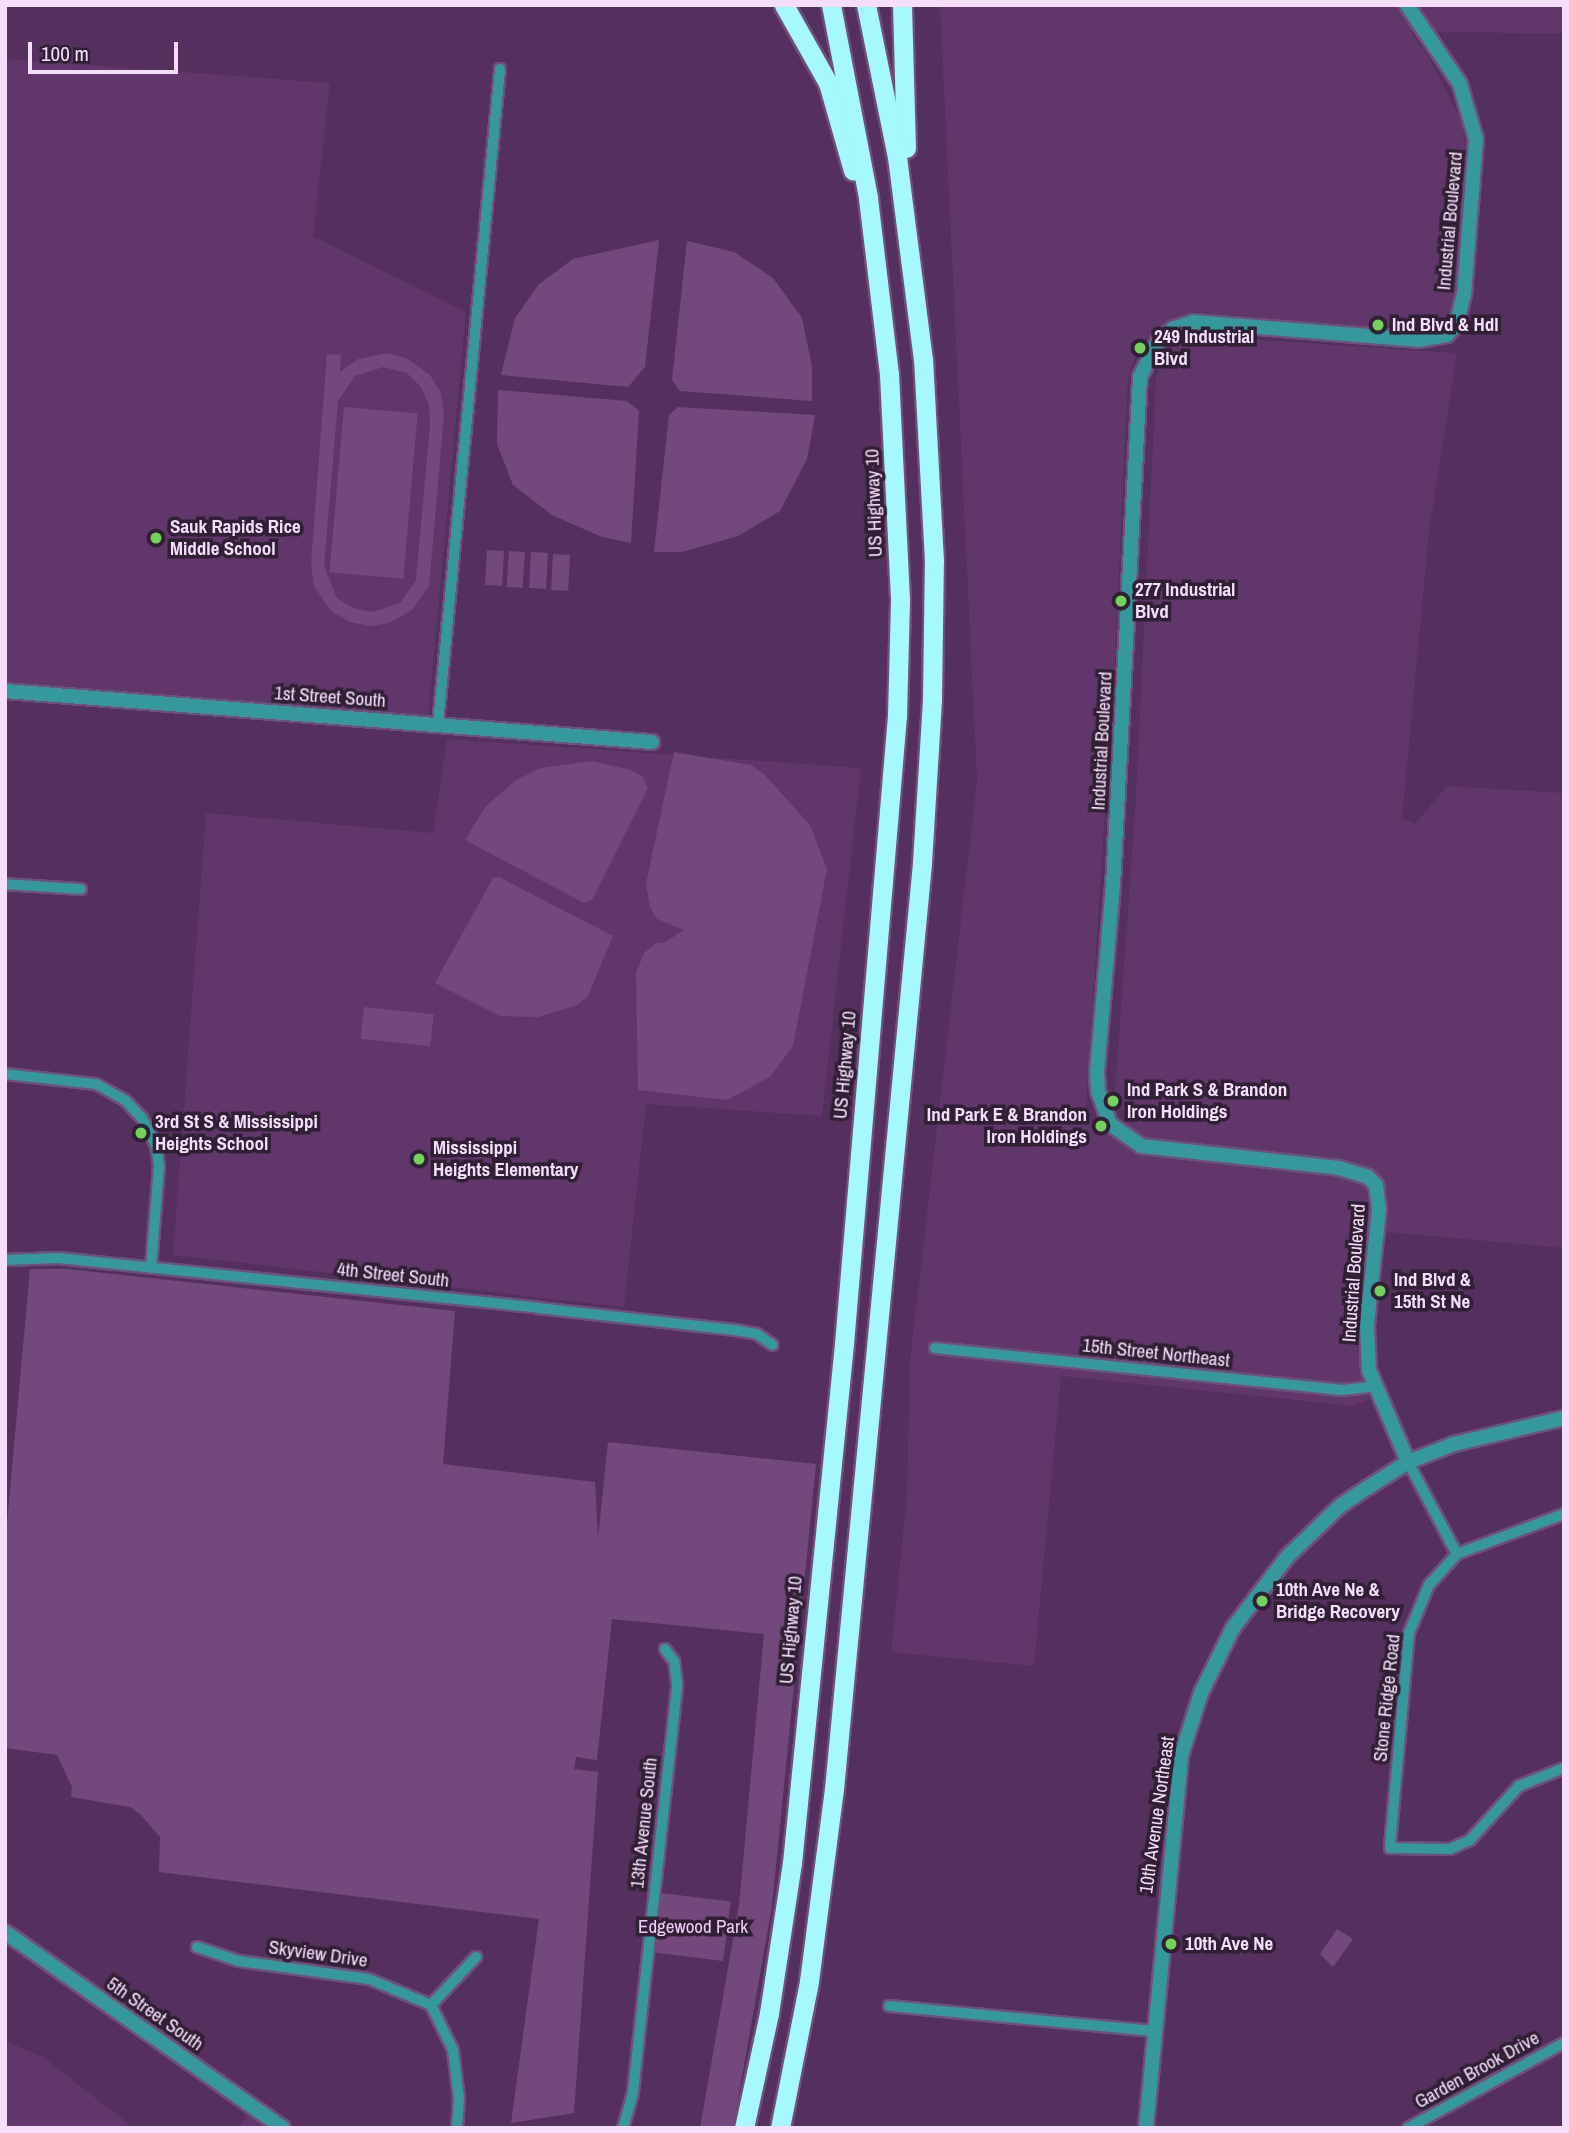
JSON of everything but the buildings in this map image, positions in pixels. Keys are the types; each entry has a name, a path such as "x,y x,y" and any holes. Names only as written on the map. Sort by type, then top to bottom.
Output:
{"highway":[{"path":"783,5 828,83 853,170 868,197"},
{"name":"US Highway 10","path":"744,2128 769,2013 792,1863 893,788 899,634 897,492 889,374 868,197 831,5"},
{"path":"866,5 915,272"},
{"path":"780,2128 805,2005 827,1858 924,832 933,636 931,491 902,88 902,5"}],"street":[{"name":"Industrial Boulevard","path":"1407,5 1460,84 1476,139 1464,294 1456,325 1447,335 1419,340 1194,322 1174,328 1158,341 1140,377 1113,885 1097,1072 1098,1091 1110,1124 1141,1146 1339,1168 1368,1177 1376,1185 1379,1209 1367,1346 1373,1387 1408,1462 1457,1554"},
{"path":"438,724 500,69"},
{"name":"1st Street South","path":"5,691 652,741"},
{"path":"5,884 81,889"},
{"path":"5,1074 78,1080 125,1100 151,1131 159,1156 151,1268"},
{"name":"4th Street South","path":"5,1260 58,1258 734,1330 757,1334 773,1345"},
{"name":"15th Street Northeast","path":"935,1348 1342,1390 1373,1387"},
{"name":"10th Avenue Northeast","path":"1146,2128 1174,1803 1181,1756 1201,1693 1233,1628 1282,1562 1340,1506 1408,1462 1493,1432 1564,1418"},
{"name":"Stone Ridge Road","path":"1564,1514 1457,1554 1429,1585 1409,1633 1390,1848 1431,1850 1460,1844 1519,1787 1564,1768"},
{"name":"13th Avenue South","path":"623,2128 633,2092 677,1684 674,1661 665,1649"},
{"name":"5th Street South","path":"5,1932 283,2128"},
{"name":"Skyview Drive","path":"197,1947 239,1961 369,1979 431,2004"},
{"path":"457,2128 459,2099 453,2050 431,2004 476,1957"},
{"path":"889,2006 1154,2031"},
{"name":"Garden Brook Drive","path":"1408,2128 1564,2043"}],"shaded area":[{"path":"940,5 1564,5 1564,34 1410,31 1430,59 1463,124 1468,175 1457,310 1447,325 1436,333 1412,332 1195,312 1165,323 1141,342 1128,378 1115,657 1086,1107 1096,1133 1128,1119 1115,1093 1136,796 1156,379 1161,357 1178,342 1197,336 1457,353 1429,531 1402,819 1415,824 1447,786 1564,793 1564,1248 1386,1232 1368,1225 1355,1336 1369,1399 1354,1406 1061,1376 1034,1666 891,1652 907,1496 910,1361 977,781"},
{"path":"5,59 330,83 313,236 466,312 428,717 5,682"},
{"path":"447,739 861,768 822,1116 646,1104 624,1307 173,1255 206,813 433,833"},
{"path":"5,2041 43,2057 134,2128 5,2128"},
{"path":"248,2114 268,2128 238,2128"}],"green space":[{"path":"659,240 645,367 628,387 501,375 515,318 539,284 573,259"},
{"path":"687,241 734,252 773,278 802,318 812,367 812,401 680,391 672,380"},
{"path":"388,353 408,359 430,375 441,393 444,415 429,586 412,610 389,623 370,626 350,622 331,611 314,586 311,563 327,354 341,355 340,372 358,359","holes":["383,367 407,373 421,387 429,405 430,425 416,580 400,603 373,612 353,608 337,598 324,566 338,401 355,376"]},
{"path":"498,390 627,401 639,411 631,543 602,537 552,515 513,485 497,444"},
{"path":"344,407 418,413 403,579 330,572"},
{"path":"678,407 815,415 807,459 780,511 738,536 682,552 654,552 669,415"},
{"path":"487,550 504,551 502,586 485,585"},
{"path":"509,551 525,552 522,588 506,587"},
{"path":"531,552 548,553 546,589 529,588"},
{"path":"553,554 570,555 568,591 551,590"},
{"path":"674,752 751,765 764,774 810,825 827,869 793,1046 770,1077 727,1100 638,1090 636,973 644,953 656,943 664,943 684,930 657,919 650,907 646,884"},
{"path":"591,761 631,770 642,776 648,788 592,900 584,903 465,840 486,806 516,780 541,768"},
{"path":"499,877 613,936 588,996 577,1005 538,1017 500,1016 435,983 493,878"},
{"path":"364,1007 434,1014 430,1046 361,1039"},
{"path":"30,1269 67,1269 455,1311 443,1464 595,1482 598,1538 608,1442 816,1464 772,1906 733,2128 700,2128 739,1905 764,1634 612,1619 597,1760 576,1757 574,1769 598,1772 574,2113 511,2123 539,1919 159,1872 160,1837 140,1814 130,1807 71,1797 72,1787 57,1755 5,1748 5,1546"},
{"name":"Edgewood Park","path":"661,1893 730,1902 723,1961 654,1953"},
{"path":"1337,1929 1353,1939 1333,1967 1320,1954"}],"place":[{"name":"Ind Blvd & Hdl","path":"1378,325"},
{"name":"249 Industrial Blvd","path":"1140,348"},
{"name":"Sauk Rapids Rice Middle School","path":"156,538"},
{"name":"277 Industrial Blvd","path":"1121,601"},
{"name":"Ind Park S & Brandon Iron Holdings","path":"1113,1101"},
{"name":"Ind Park E & Brandon Iron Holdings","path":"1101,1126"},
{"name":"3rd St S & Mississippi Heights School","path":"141,1133"},
{"name":"Mississippi Heights Elementary","path":"419,1159"},
{"name":"Ind Blvd & 15th St Ne","path":"1380,1291"},
{"name":"10th Ave Ne & Bridge Recovery","path":"1262,1601"},
{"name":"10th Ave Ne","path":"1171,1944"}]}
